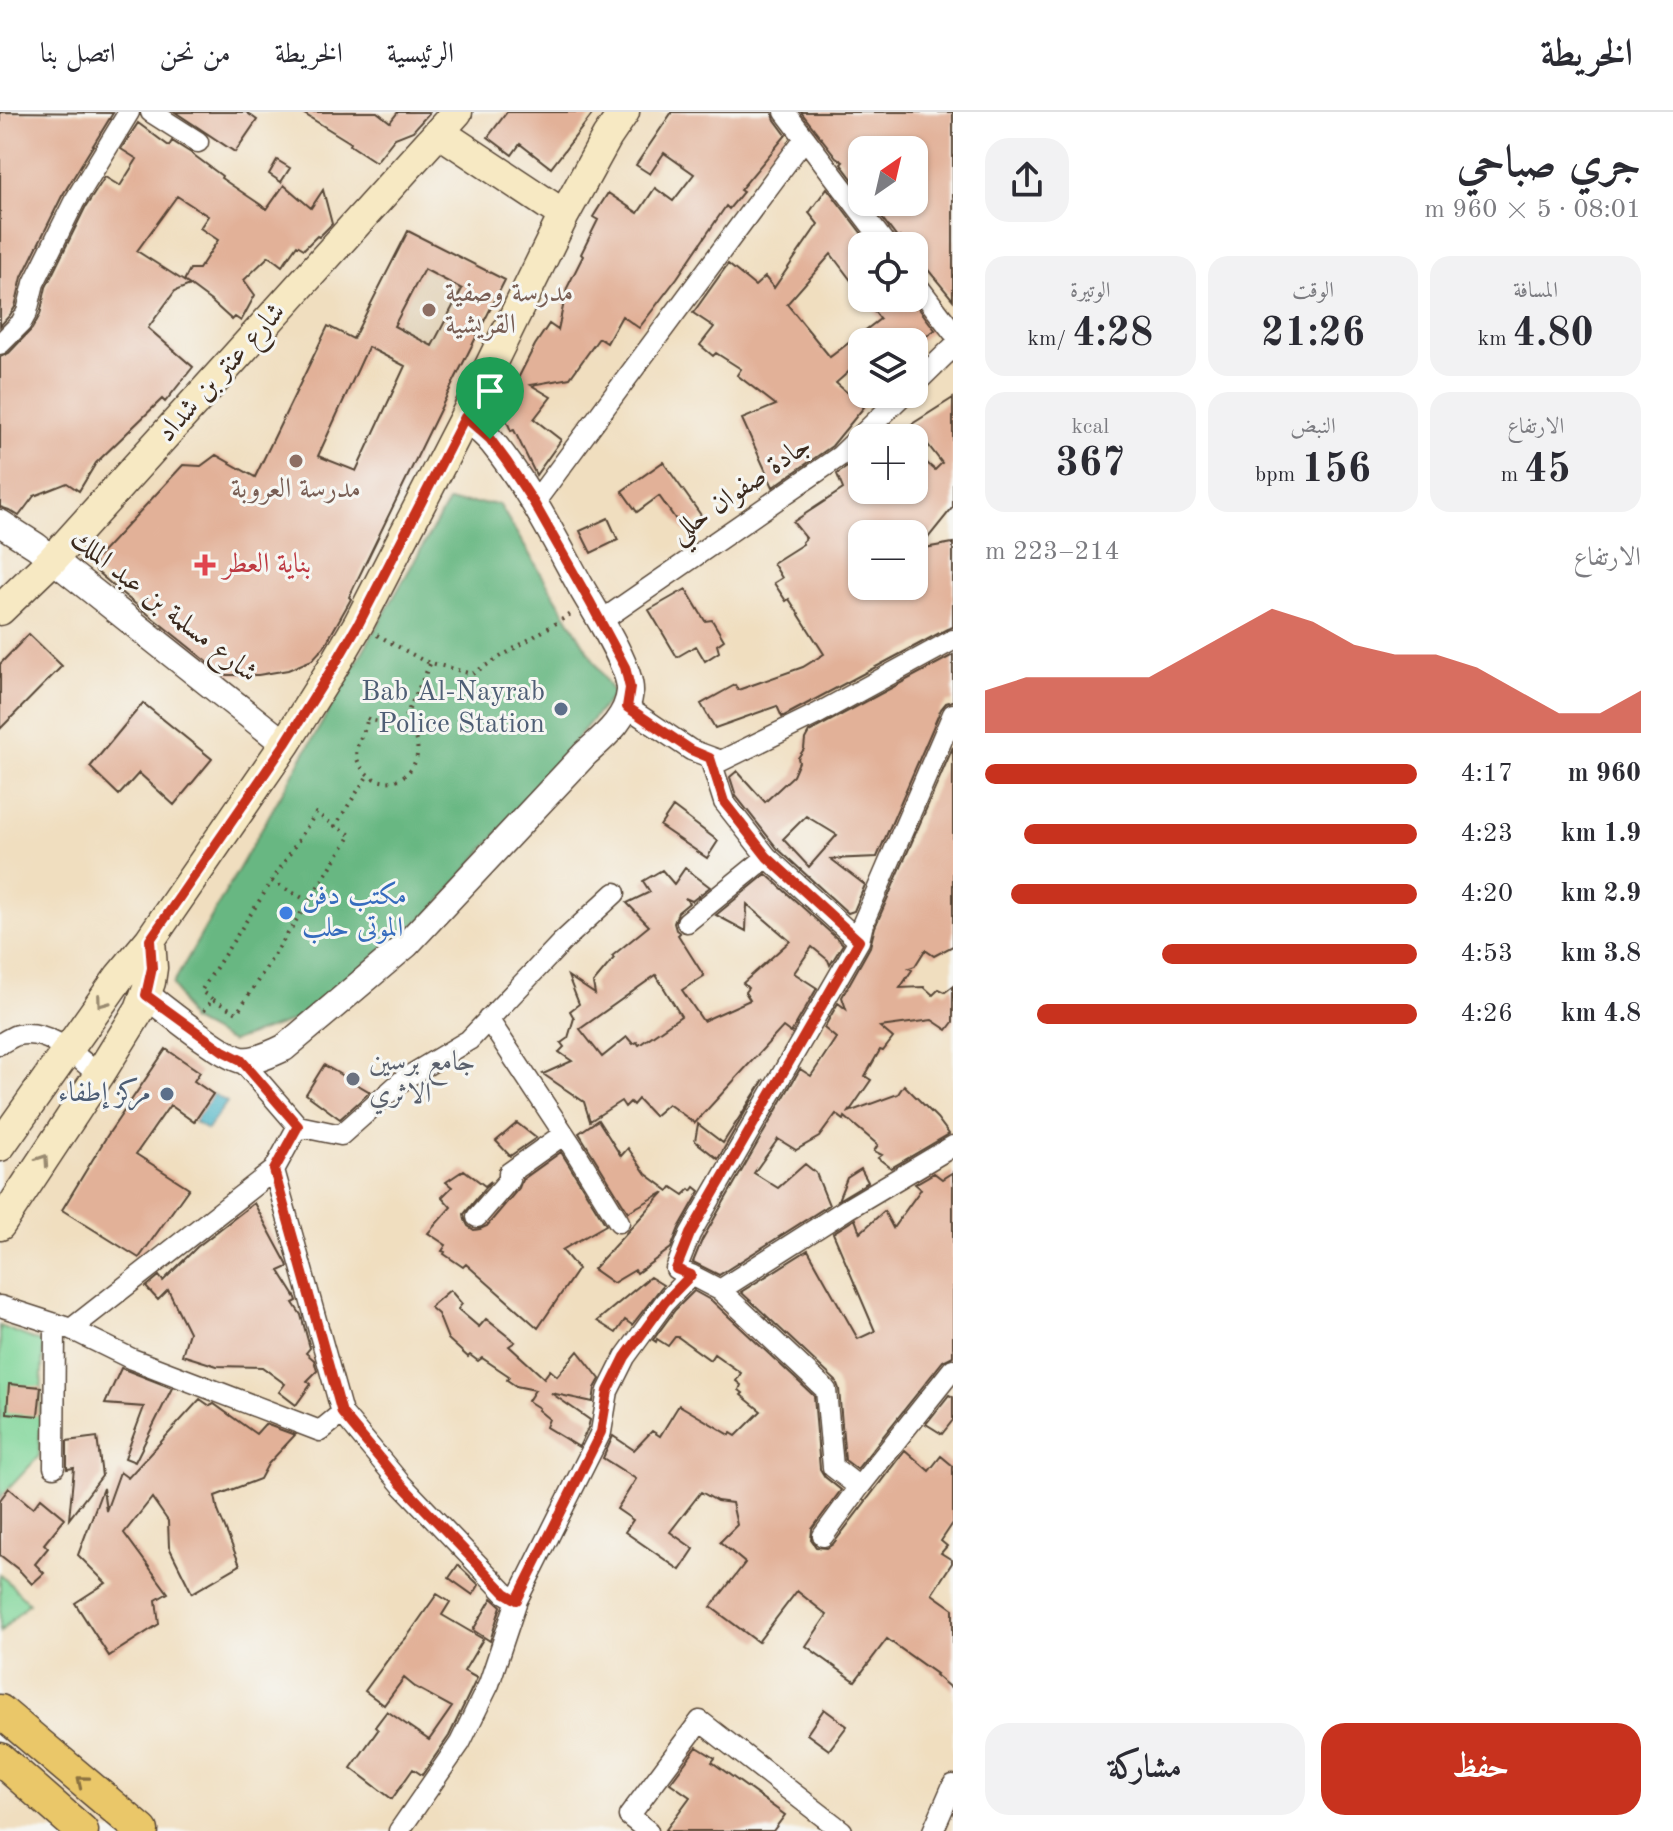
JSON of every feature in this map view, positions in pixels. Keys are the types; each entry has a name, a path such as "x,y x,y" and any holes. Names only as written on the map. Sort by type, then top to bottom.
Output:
{"main road":[{"path":"0,1146 120,976 150,940 285,744 335,664 465,417 564,215 624,112"},
{"path":"448,122 564,215"},
{"name":"شارع عنتر بن شداد","path":"0,610 52,560 448,122"},
{"path":"0,1225 140,1009 152,968 150,940"},
{"path":"0,1711 142,1831"},
{"path":"0,1759 82,1831"}],"street":[{"path":"0,344 21,323 34,283 57,235 129,112"},
{"path":"151,112 198,142"},
{"path":"789,114 876,232"},
{"path":"534,503 805,138"},
{"path":"928,299 953,332"},
{"path":"928,371 953,347"},
{"name":"جادة صفوان حللي","path":"595,612 840,456 890,408"},
{"path":"241,1060 263,1057 284,1048 406,945 612,728 627,707 630,688 625,667 595,612 534,503 490,439 465,417"},
{"name":"شارع مسلمة بن عبد الملك","path":"0,523 36,546 285,744"},
{"path":"627,707 691,750 721,761 817,714 953,640"},
{"path":"859,1487 833,1467 826,1390 720,1290 676,1269 690,1234 859,941 863,923 953,714"},
{"path":"710,758 724,802 767,857 859,941"},
{"path":"687,922 767,857"},
{"path":"146,995 223,1051 241,1060 298,1126 341,1135 404,1079 469,1040 562,942 615,893"},
{"path":"488,1019 619,1222"},
{"path":"0,1044 14,1036 32,1034 48,1039 68,1049 99,1075"},
{"path":"54,1467 63,1327 274,1170 298,1126"},
{"path":"477,1217 509,1180 509,1173 564,1134"},
{"path":"720,1290 953,1146"},
{"path":"274,1170 342,1413 401,1484 505,1593 517,1600"},
{"path":"399,1831 460,1743 489,1684 517,1600 601,1432 608,1391 625,1357 665,1302 691,1275"},
{"path":"0,1306 63,1327 132,1359 320,1431 342,1413"},
{"path":"823,1536 953,1369"},
{"path":"648,1831 629,1816 700,1721 842,1831"},
{"path":"933,1831 953,1785"}],"path":[{"path":"359,623 431,662 472,674 595,612"},
{"path":"402,724 431,662"},
{"path":"367,718 376,723 392,721 402,724 410,730 418,749 411,770 401,779 390,782 368,775 357,759 356,749 367,728 367,718"},
{"path":"335,826 368,775"},
{"path":"316,813 351,835 237,1013 201,991 272,881 316,813"},
{"path":"272,881 308,901"},
{"path":"192,1029 212,999"}],"shaded area":[{"name":"مدرسة وصفية القريشية","path":"408,231 505,280 451,387 353,339"}],"green space":[{"path":"448,502 499,504 614,694 434,909 295,1020 231,1042 190,1020 173,984"},
{"path":"0,1326 43,1343 39,1456 0,1498"},
{"path":"0,1574 29,1603 0,1632"}],"water":[{"path":"213,1094 227,1102 207,1130 194,1122"}],"building":[{"path":"0,112 113,113 62,196 22,277 15,307 0,326"},
{"path":"175,112 246,112 257,120 235,152"},
{"path":"301,112 377,112 390,122 398,112 430,112 413,131 395,138 376,162"},
{"path":"507,112 594,112 551,168 520,144 512,155 488,137"},
{"path":"672,112 772,112 786,135 740,190 743,192 729,209 726,206 639,328 622,316 607,343 599,338 570,378 531,385 551,397 534,419 561,440 536,475 502,410 549,324 558,330 567,288 598,220 593,217 608,193 638,213 655,188 673,201 694,174 664,153 650,174 636,165"},
{"path":"801,112 953,112 953,300 928,270 928,232 893,232 881,216 928,216 928,136 848,136 848,173 841,164 843,162"},
{"path":"138,123 169,146 172,141 191,153 267,209 284,185 311,208 323,190 332,224 304,249 297,245 282,266 269,256 244,280 255,295 241,321 235,317 232,320 190,285 175,291 148,328 193,367 165,402 162,399 96,463 79,491 67,483 34,496 19,516 0,507 0,357 9,353 32,329 40,315 46,287 85,208 105,177 120,186 137,159 121,149","holes":["177,196 208,216 200,228 218,240 199,269 190,269 184,281 137,251"]},
{"path":"277,160 290,168 281,182 269,174"},
{"path":"827,188 860,232 848,232 848,276 831,254 787,304 830,357 848,343 848,372 836,383 848,393 848,408 863,408 832,446 773,487 742,419 776,405 737,375 741,369 716,353 713,356 700,345 714,327 693,313 728,264 755,286 765,277 774,288 818,224 809,213"},
{"path":"408,231 505,280 349,597 351,599 324,647 312,660 288,670 258,675 227,675 96,571 95,560 183,465 201,466 216,455 255,477 328,326 353,339","holes":["424,269 462,289 432,346 394,326","368,347 405,366 356,471 318,456"]},
{"path":"875,312 922,312 935,330 928,335 928,328 868,328 880,319"},
{"path":"953,398 953,507 928,538 928,520 848,520 848,600 928,600 928,547 953,543 953,627 782,717 777,706 715,728 701,704 735,685 738,690 803,667 824,654 789,599 786,601 774,583 782,578 773,563 803,544 806,538 793,522 843,489 837,474 848,467 848,504 928,504 928,464 935,470 942,463 928,445 928,424 912,424"},
{"path":"663,462 703,518 684,531 659,496 637,512 622,491"},
{"path":"608,518 618,540 591,553 580,531"},
{"path":"686,589 705,621 712,620 724,640 717,645 719,652 705,661 696,646 677,657 649,610"},
{"path":"29,634 62,666 0,729 0,664"},
{"path":"953,655 953,701 941,709 877,857 831,859 865,885 854,911 848,913 777,848 736,796 730,777 737,771 765,802 793,776 809,732","holes":["806,816 837,835 809,867 783,839"]},
{"path":"143,703 212,759 174,805 139,773 119,795 90,767"},
{"path":"953,747 953,946 934,956 925,950 915,966 909,968 912,970 900,988 924,987 933,995 939,989 945,992 953,986 953,1022 947,1030 932,1020 880,1027 893,1038 883,1051 880,1050 865,1076 871,1080 849,1112 898,1094 904,1085 949,1134 891,1168 878,1158 882,1155 874,1151 878,1145 845,1117 844,1120 836,1114 819,1137 796,1150 778,1139 754,1173 778,1188 805,1164 816,1173 829,1205 719,1275 693,1262 702,1240 800,1069 811,1076 836,1038 824,1028 838,1003 846,1009 842,997 870,947 875,927"},
{"path":"673,807 718,841 707,858 660,826"},
{"path":"685,868 710,887 692,901 685,898 689,903 678,912 674,923 680,933 678,935 704,976 682,990 703,1021 750,1000 745,992 748,988 743,983 790,941 747,904 746,931 716,915 766,874 843,944 830,965 812,947 794,973 817,988 791,1033 783,1027 695,1123 668,1104 654,1116 638,1099 633,1105 630,1102 625,1107 621,1101 590,1121 584,1102 543,1074 572,1061 559,1052 564,1047 561,1043 568,1038 574,1018 570,1011 579,1004 568,976 595,994 593,983 614,958 612,956 649,926 627,903 650,892 643,881 662,870 674,884","holes":["656,975 681,1016 639,1045 637,1042 633,1044 627,1037 602,1057 580,1029"]},
{"path":"166,1049 200,1072 194,1081 213,1094 194,1122 170,1105 136,1154 189,1188 139,1258 62,1210"},
{"path":"324,1065 370,1092 340,1119 306,1094"},
{"path":"764,1079 718,1159 695,1141 698,1124 723,1143"},
{"path":"598,1120 621,1156 628,1148 646,1174 669,1191 672,1187 684,1195 695,1187 700,1191 671,1248 637,1273 635,1270 613,1283 593,1269 664,1192 628,1212 579,1133"},
{"path":"517,1123 536,1138 510,1156 496,1141"},
{"path":"561,1152 606,1225 562,1250 578,1269 538,1328 466,1264 463,1267 444,1254 442,1251 446,1245 428,1233 451,1207 442,1197 452,1187 446,1182 464,1170 485,1186 491,1181 464,1214 468,1226 474,1230 480,1229 487,1226 519,1188 522,1180"},
{"path":"861,1169 868,1182 838,1200 847,1178"},
{"path":"953,1172 953,1356 943,1361 857,1469 845,1460 836,1381 741,1292 808,1250 858,1339 875,1331 833,1233 855,1219 860,1233 884,1211 893,1228 921,1189 915,1184 934,1173 942,1179"},
{"path":"254,1203 287,1264 288,1267 279,1271 296,1298 297,1301 293,1303 301,1315 310,1348 306,1353 314,1360 317,1371 307,1381 311,1384 296,1405 279,1392 285,1384 262,1367 217,1366 182,1355 189,1332 168,1290 158,1300 146,1287 159,1276 163,1281 197,1247"},
{"path":"650,1277 663,1285 632,1325 625,1320 616,1333 597,1321"},
{"path":"450,1290 462,1304 458,1309 479,1327 486,1319 515,1342 509,1346 544,1378 550,1370 557,1376 578,1351 600,1379 593,1402 551,1393 590,1420 579,1447 546,1427 549,1419 528,1401 535,1390 516,1386 507,1380 509,1376 482,1358 478,1361 470,1355 468,1357 448,1339 438,1314 430,1307"},
{"path":"694,1291 712,1301 814,1396 820,1469 841,1490 812,1529 811,1540 816,1547 827,1548 833,1544 905,1450 929,1471 941,1456 953,1466 953,1523 941,1541 947,1546 941,1553 952,1563 932,1594 953,1609 953,1690 887,1639 855,1681 806,1646 827,1615 797,1591 758,1642 711,1607 745,1563 720,1542 737,1525 732,1503 717,1501 701,1492 670,1532 694,1549 680,1570 625,1532 633,1520 617,1509 636,1479 603,1458 613,1436 634,1450 652,1431 660,1436 679,1405 736,1436 761,1411 741,1395 741,1385 736,1381 741,1373 714,1354 710,1360 678,1337 668,1346 657,1339 656,1342 653,1340"},
{"path":"121,1368 172,1388 135,1462 125,1458 144,1407 105,1404"},
{"path":"9,1384 41,1387 38,1416 7,1413"},
{"path":"949,1395 953,1397 953,1420 942,1434 926,1424"},
{"path":"200,1399 210,1406 214,1404 256,1434 265,1424 295,1435 268,1464 260,1479 215,1496 240,1565 192,1593 169,1547 168,1521 152,1498 124,1533 168,1593 156,1600 159,1624 109,1656 75,1603 106,1583 78,1555 103,1488 106,1511 120,1472 128,1478"},
{"path":"97,1437 102,1476 69,1519 74,1468 67,1469 67,1441"},
{"path":"9,1488 33,1508 41,1498 65,1518 44,1544 48,1548 35,1564 44,1573 32,1584 0,1555 0,1500"},
{"path":"458,1565 479,1585 473,1595 449,1578"},
{"path":"437,1594 450,1602 442,1615 483,1639 464,1671 477,1678 449,1736 422,1775 413,1769 392,1799 351,1768 378,1730 375,1727 387,1711 429,1740 452,1707 404,1678 384,1705 365,1691"},
{"path":"492,1598 501,1606 490,1641 473,1630"},
{"path":"824,1709 847,1726 829,1750 807,1734"},
{"path":"697,1747 715,1758 712,1762 785,1815 773,1831 665,1831 690,1797 670,1783"}],"place":[{"name":"مدرسة وصفية القريشية","path":"429,310"},
{"name":"مدرسة العروبة","path":"296,461"},
{"name":"بناية العطر","path":"205,565"},
{"name":"Bab Al-Nayrab Police Station","path":"561,709"},
{"name":"مكتب دفن الموتى حلب","path":"286,913"},
{"name":"جامع برسين الاثري","path":"353,1079"},
{"name":"مركز إطفاء","path":"167,1094"}],"route":[{"path":"465,417 490,439 534,503 625,667 630,688 627,707 691,750 710,758 724,802 767,857 859,941 690,1234 676,1269 691,1275 665,1302 625,1357 608,1391 601,1432 517,1600 505,1593 401,1484 342,1413 274,1170 298,1126 241,1060 223,1051 146,995 152,968 150,940 285,744 335,664 465,417"}]}
